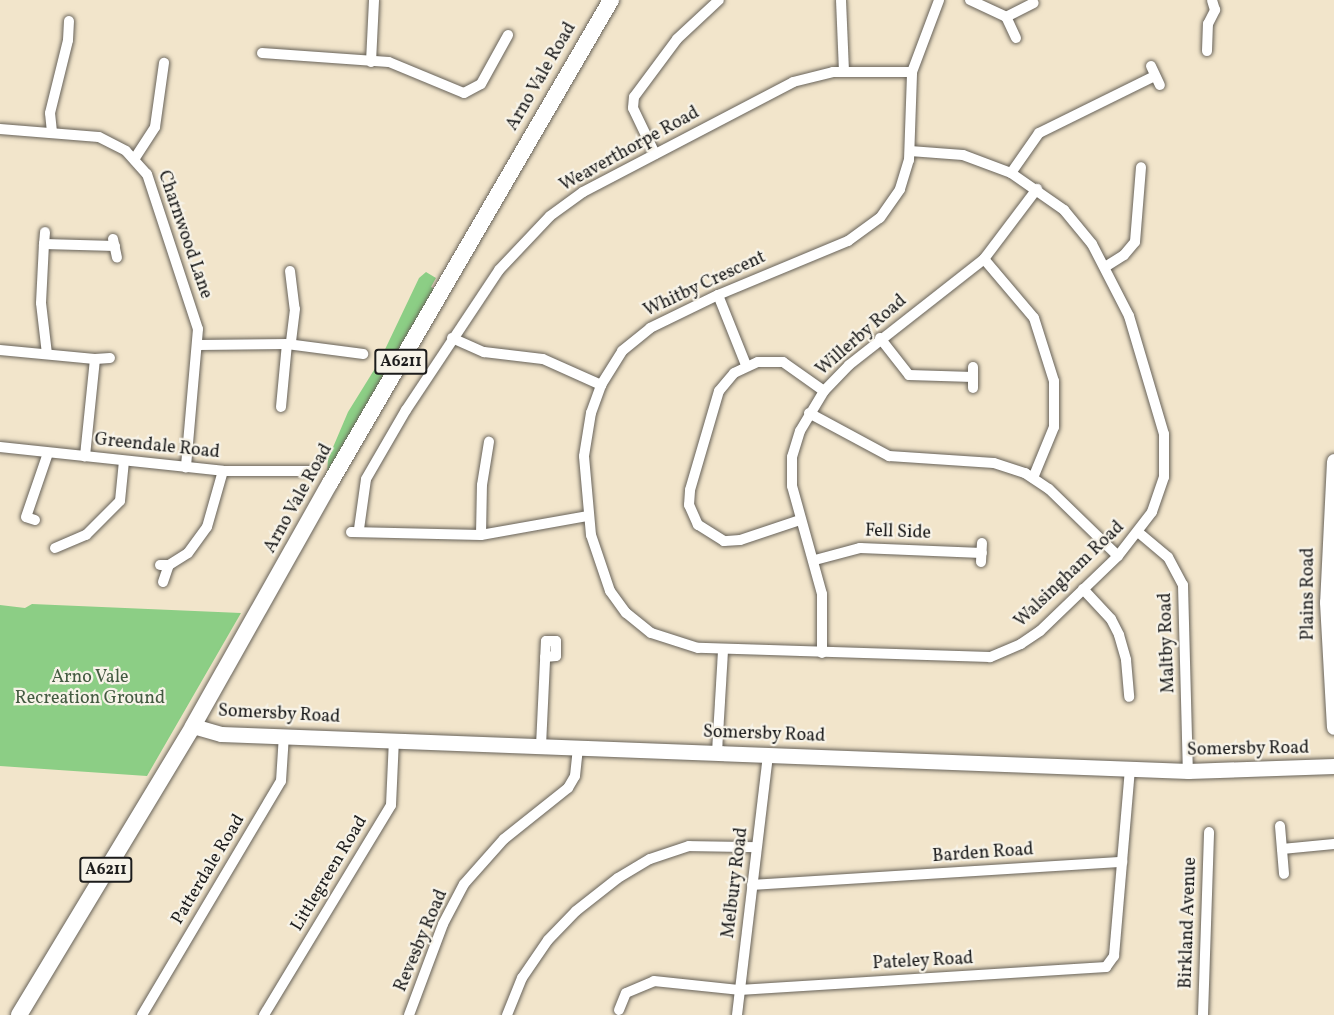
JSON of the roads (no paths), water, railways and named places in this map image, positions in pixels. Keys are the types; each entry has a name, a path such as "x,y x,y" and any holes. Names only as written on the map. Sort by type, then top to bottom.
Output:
{"main road":[{"name":"Arno Vale Road","path":"19,1015 193,726 330,483 611,0"}],"street":[{"path":"371,62 374,0"},
{"path":"655,154 633,108 634,97 677,39 719,0"},
{"path":"841,0 844,71"},
{"name":"Whitby Crescent","path":"723,650 668,641 643,628 626,613 602,573 588,516 585,447 601,385 616,358 640,334 718,295 863,233 887,210 900,189 910,151 912,72 939,0"},
{"path":"970,0 1006,17 1016,38"},
{"path":"1207,51 1208,24 1215,10 1212,0"},
{"path":"1006,17 1034,3"},
{"path":"52,132 50,113 73,39 69,21"},
{"path":"262,53 407,67 464,93 481,84 508,35"},
{"path":"135,158 155,127 165,63"},
{"name":"Weaverthorpe Road","path":"588,516 481,535 355,531 370,472 452,338 498,270 538,225 576,196 793,82 844,71 912,72"},
{"path":"1011,173 1039,133 1155,76"},
{"name":"Charnwood Lane","path":"0,129 99,137 135,158 151,182 197,324 199,345 186,467"},
{"name":"Walsingham Road","path":"723,650 990,657 1030,638 1118,556 1138,532 1161,489 1166,444 1129,316 1105,267 1076,223 1038,189 1011,173 963,155 910,151"},
{"path":"1105,267 1125,255 1135,242 1144,172"},
{"name":"Willerby Road","path":"822,653 824,619 815,560 793,495 791,467 797,440 809,413 824,391 880,338 984,259 1038,189"},
{"path":"45,232 41,303 46,354"},
{"path":"44,244 115,248"},
{"path":"984,259 1034,318 1054,381 1054,427 1033,478"},
{"path":"290,271 295,322 289,344 281,403 294,399"},
{"path":"291,289 304,286"},
{"path":"718,295 746,365"},
{"path":"452,338 484,352 543,359 601,385"},
{"path":"880,338 909,375 973,377"},
{"path":"199,345 289,344 363,354"},
{"path":"0,350 95,359 110,358"},
{"path":"84,456 95,359"},
{"path":"800,520 729,541 702,530 691,513 692,482 720,391 728,378 746,365 783,362 824,391"},
{"path":"809,413 889,456 994,463 1033,478 1118,556"},
{"path":"481,535 488,445 500,449"},
{"name":"Greendale Road","path":"0,448 223,471 300,467 311,471"},
{"path":"36,520 26,518 48,453"},
{"path":"61,543 86,536 120,501 124,461"},
{"name":"Plains Road","path":"1334,461 1327,602 1334,727"},
{"path":"163,582 164,565 188,553 207,527 223,471"},
{"name":"Maltby Road","path":"1138,532 1172,562 1183,585 1188,771"},
{"name":"Fell Side","path":"815,560 860,548 982,553"},
{"path":"1083,589 1111,619 1119,635 1126,660 1129,697"},
{"path":"717,752 723,650"},
{"path":"542,746 545,657"},
{"name":"Somersby Road","path":"193,726 221,734 1130,769 1188,771 1334,766"},
{"name":"Patterdale Road","path":"142,1015 281,781 284,735"},
{"name":"Littlegreen Road","path":"264,1015 393,801 394,740"},
{"name":"Revesby Road","path":"409,1015 443,924 464,884 504,839 568,788 575,776 578,748"},
{"name":"Melbury Road","path":"737,1015 768,755"},
{"path":"1122,862 1130,769"},
{"path":"1280,826 1284,874"},
{"name":"Birkland Avenue","path":"1203,1015 1209,832"},
{"path":"1282,849 1334,844"},
{"path":"507,1015 522,978 543,947 576,911 618,878 650,859 688,846 756,847"},
{"name":"Barden Road","path":"752,885 1122,862"},
{"name":"Pateley Road","path":"619,1010 626,993 648,982 739,990 1109,965 1114,956 1122,862"}],"park label":[{"name":"Arno Vale Recreation Ground","path":"90,689"}]}
